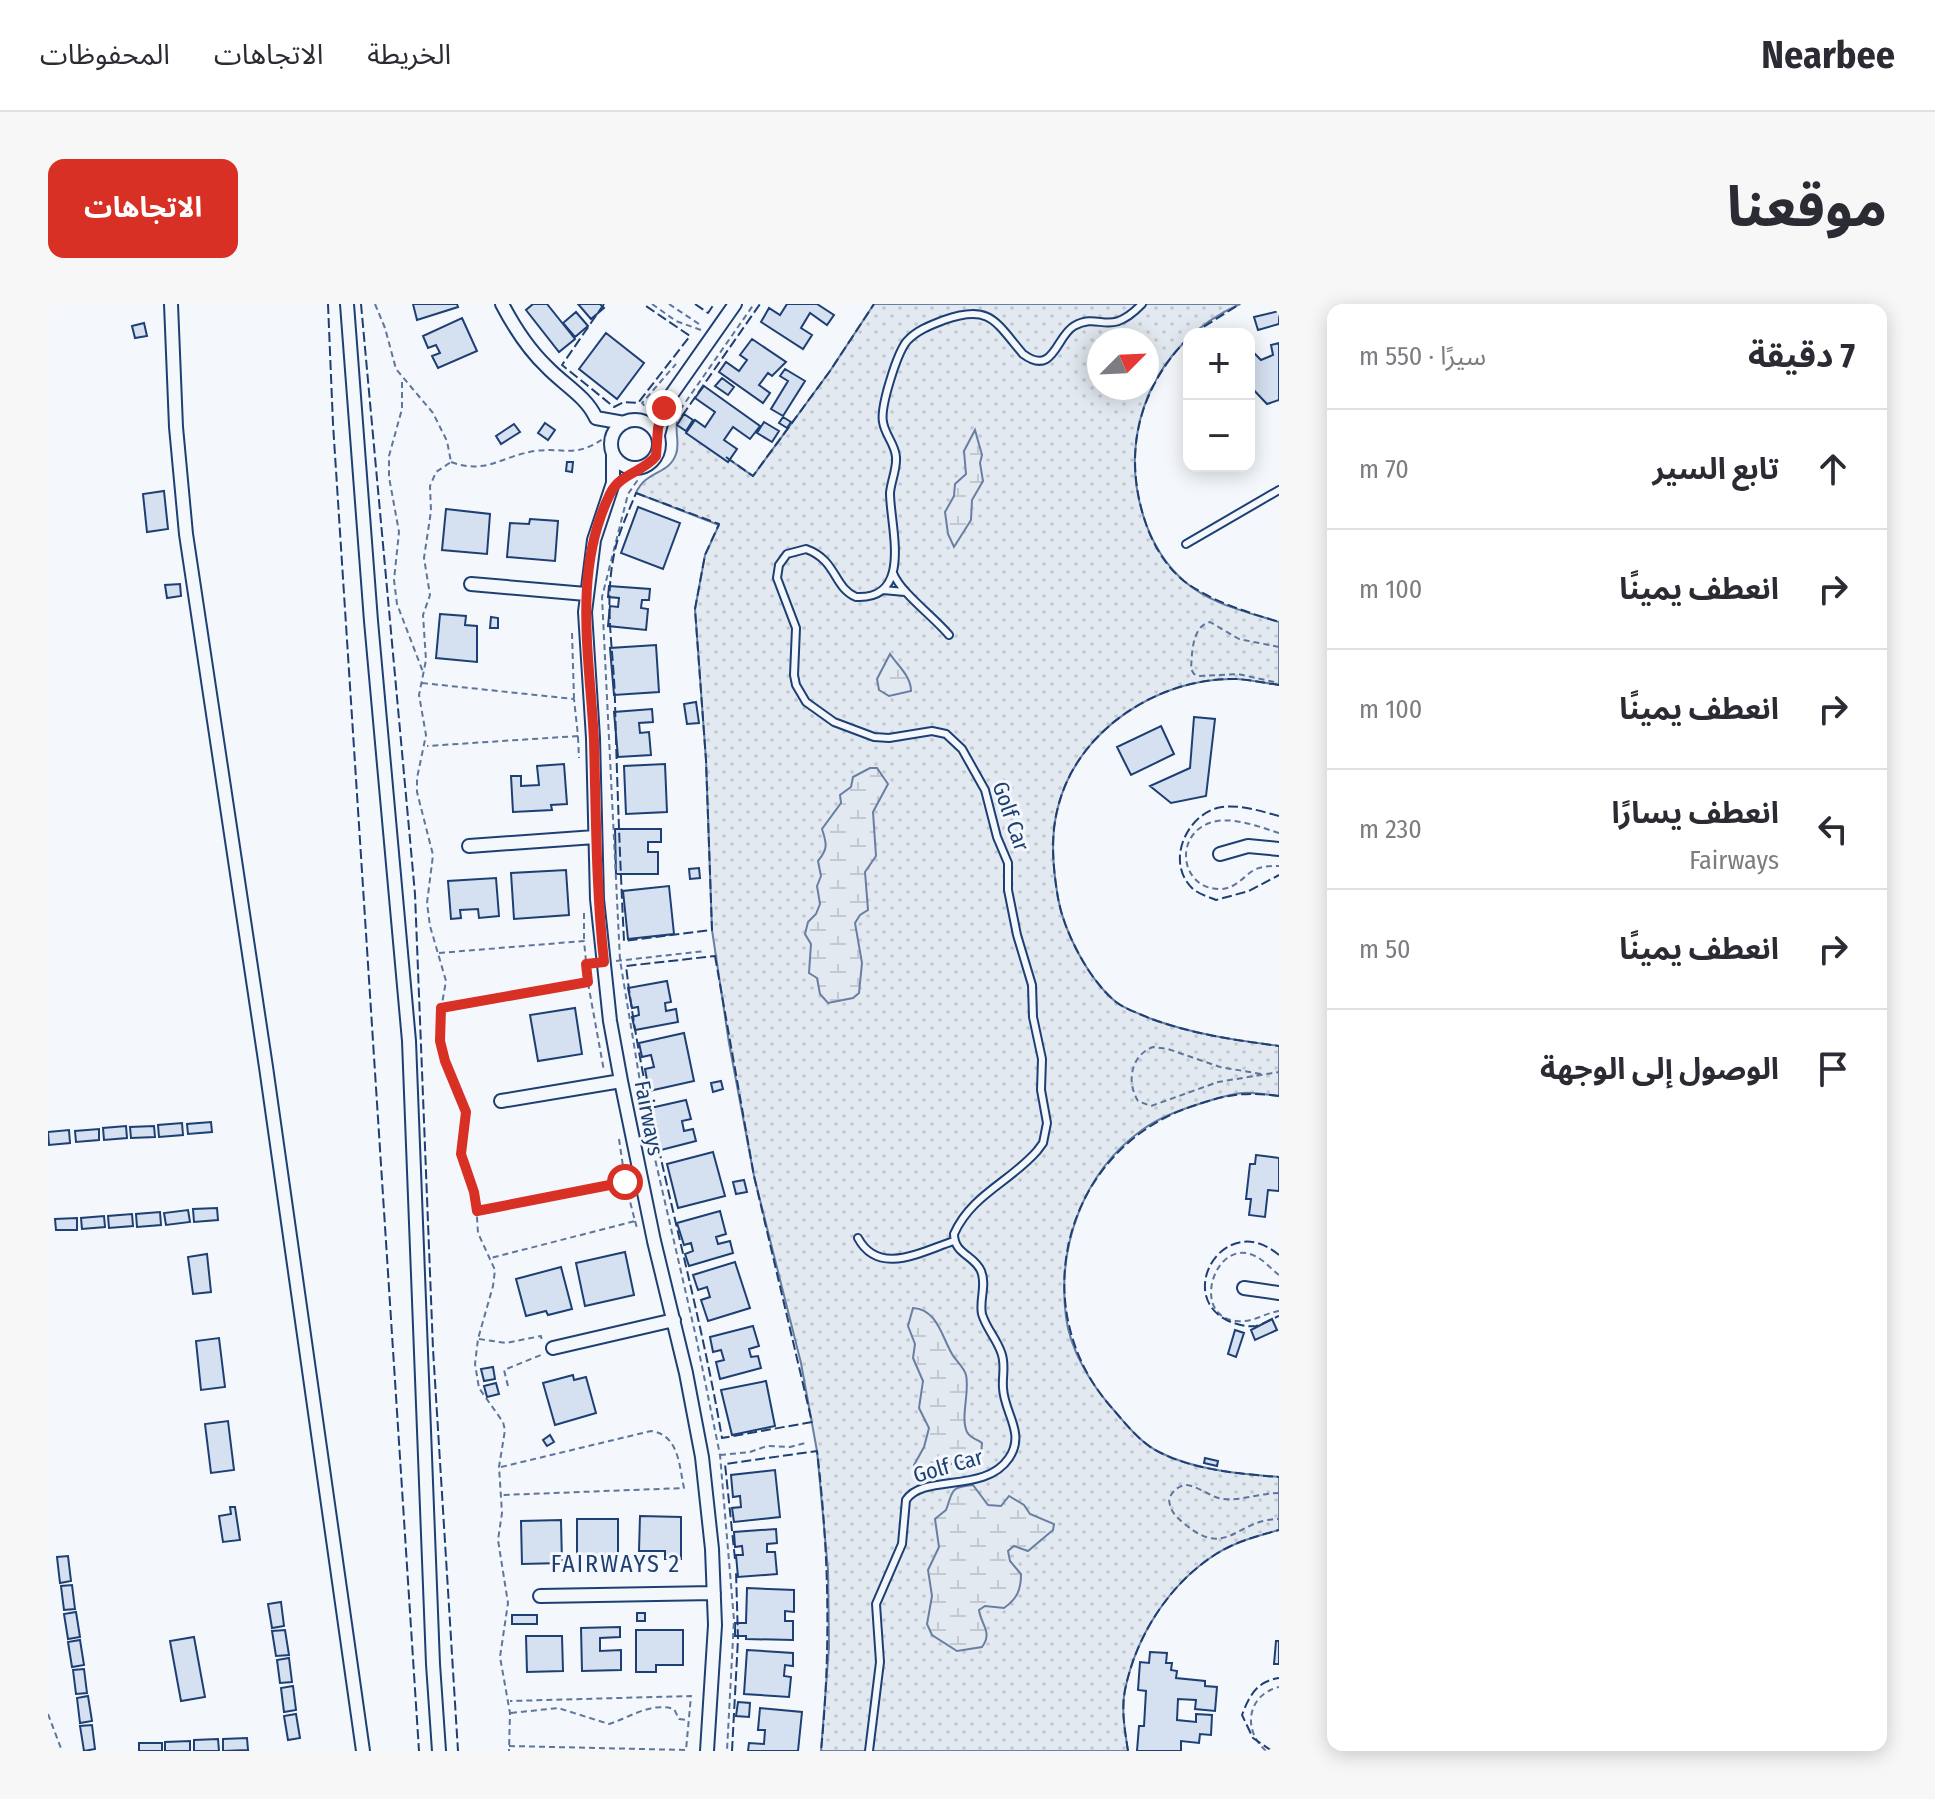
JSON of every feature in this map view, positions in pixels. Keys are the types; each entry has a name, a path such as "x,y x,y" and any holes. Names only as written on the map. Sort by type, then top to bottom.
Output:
{"street":[{"path":"171,304 176,427 186,534 363,1751"},
{"path":"347,304 371,621 409,1041 439,1751"},
{"path":"502,304 528,346 546,367 590,405 596,418 649,425 658,435"},
{"path":"611,491 614,469 610,446 614,433 667,401 735,304"},
{"path":"611,491 656,456 667,401"},
{"path":"590,405 593,420 610,446 627,467 636,470"},
{"name":"Fairways","path":"611,491 594,540 586,594 585,638 593,738 597,899 621,1081 702,1457 714,1593 713,1673 707,1751"},
{"path":"471,584 586,594"},
{"path":"469,846 595,837"},
{"path":"1220,854 1248,846 1279,849"},
{"path":"501,1101 621,1081"},
{"path":"1244,1288 1279,1293"},
{"path":"547,1348 674,1320"},
{"path":"540,1596 714,1593"}],"lane":[{"path":"883,590 893,573 895,534 890,492 896,457 882,414 901,352 910,338 931,325 959,314 979,312 991,318 1028,358 1042,360 1053,354 1064,335 1073,327 1090,322 1119,323 1142,304"},
{"path":"1186,544 1279,490"},
{"name":"Golf Car","path":"869,1751 880,1662 876,1604 902,1544 906,1500 917,1490 992,1474 1007,1461 1016,1442 1014,1422 1004,1395 1002,1355 988,1329 981,1307 981,1271 973,1260 957,1248 955,1231 971,1207 1030,1159 1043,1143 1046,1133 1041,1050 1033,1017 1032,985 1011,905 1008,863 997,837 985,790 952,737 932,731 902,737 874,737 834,722 806,702 796,685 796,628 778,585 777,571 787,554 806,549 824,558 851,595 862,598 883,590"},
{"path":"893,573 905,592 929,612 949,635"},
{"path":"883,590 905,592"},
{"path":"858,1238 871,1253 890,1261 954,1241"}],"path":[{"path":"375,304 389,339 391,359 402,379 433,413 447,441 451,462"},
{"path":"652,304 676,321 702,330 704,328 669,304"},
{"path":"677,415 754,304"},
{"path":"651,413 642,403 679,360"},
{"path":"402,379 402,409 389,456 389,477 399,532 394,580 397,604 423,673"},
{"path":"509,1751 509,1701 500,1657 508,1603 499,1553 502,1513 499,1467 505,1430 503,1422 479,1388 475,1364 478,1339 495,1278 491,1258 478,1233 474,1192 461,1154 466,1112 440,1041 446,981 430,926 427,903 432,843 417,792 426,727 419,695 426,652 422,624 430,595 424,558 431,511 430,486 436,472 451,462 484,467 528,452 579,451 610,446"},
{"path":"636,470 637,481 628,494 602,597 620,960 647,1124 720,1455 734,1620 727,1751"},
{"path":"1279,647 1239,639 1210,622 1202,624 1197,630 1191,669 1199,676 1238,674 1279,683"},
{"path":"421,683 574,699 578,736 425,747"},
{"path":"438,953 584,941 588,982 441,1008"},
{"path":"586,964 705,951"},
{"path":"1261,1074 1220,1067 1153,1047 1141,1053 1133,1065 1133,1088 1138,1101 1151,1106 1218,1082 1279,1072"},
{"path":"477,1211 625,1182 635,1221 491,1258"},
{"path":"478,1339 506,1343 541,1336 547,1348 504,1370 508,1386"},
{"path":"499,1467 651,1431 667,1436 672,1442 684,1488 500,1495"},
{"path":"702,1457 805,1443"},
{"path":"1279,1493 1224,1499 1187,1485 1172,1492 1169,1499 1174,1515 1199,1536 1208,1539 1227,1537 1250,1524 1279,1519"},
{"path":"1266,1751 1252,1734 1251,1711 1263,1694 1279,1687"},
{"path":"509,1701 691,1696 686,1750 509,1746"},
{"path":"510,1713 558,1708 609,1724 642,1710 667,1707 674,1709 679,1719 689,1720"},
{"path":"48,1714 62,1751"}],"green space":[{"path":"874,304 1240,304 1201,328 1183,328 1183,343 1159,376 1159,328 1087,328 1087,400 1147,400 1139,423 1135,455 1137,488 1145,521 1166,561 1194,589 1242,611 1279,622 1279,685 1237,679 1208,681 1179,687 1125,713 1102,732 1083,754 1068,779 1054,830 1054,864 1061,911 1079,954 1106,993 1123,1007 1165,1024 1213,1036 1279,1046 1279,1096 1247,1093 1227,1096 1170,1114 1142,1130 1121,1147 1104,1167 1078,1213 1071,1238 1064,1291 1068,1329 1089,1377 1123,1421 1147,1444 1174,1459 1218,1470 1279,1477 1279,1530 1231,1546 1199,1566 1169,1596 1146,1631 1125,1690 1123,1713 1128,1751 821,1751 829,1647 828,1570 817,1451 801,1363 754,1176 712,930 706,760 695,609 705,555 719,525 636,493 645,480 673,461 678,446 677,423 753,476 830,371"},
{"path":"975,430 982,455 983,481 972,500 971,520 954,547 948,534 945,512 954,496 955,484 966,474 964,451"},
{"path":"890,654 906,676 911,691 889,696 879,690 877,679"},
{"path":"870,768 877,768 888,784 873,812 876,856 865,872 868,910 855,923 862,963 859,993 853,998 828,1003 820,994 817,978 809,973 811,944 805,934 808,922 820,904 818,861 826,846 822,829 841,803 840,795 851,787 853,777"},
{"path":"913,1308 928,1313 933,1319 965,1372 965,1426 970,1436 982,1443 978,1459 944,1465 936,1476 919,1481 914,1465 924,1447 929,1428 919,1408 923,1381 913,1358 915,1344 908,1326"},
{"path":"973,1485 988,1505 1001,1506 1009,1496 1024,1505 1030,1514 1054,1524 1053,1530 1028,1551 1014,1546 1008,1551 1010,1561 1021,1574 1017,1594 1004,1608 985,1606 979,1610 986,1633 985,1642 982,1647 957,1651 932,1635 927,1624 932,1596 928,1570 939,1547 935,1519 946,1510 956,1489"}],"building":[{"path":"413,304 457,304 458,307 417,320"},
{"path":"533,304 547,304 575,339 559,352 526,310"},
{"path":"578,304 600,304 604,308 591,319"},
{"path":"787,304 817,304 834,315 827,325 810,313 801,328 812,335 803,349 761,322 769,308 780,315"},
{"path":"1279,311 1279,324 1258,330 1254,317"},
{"path":"576,312 588,326 575,337 563,323"},
{"path":"462,318 477,351 438,368 432,356 440,353 436,345 428,348 423,336"},
{"path":"144,323 147,336 135,338 132,326"},
{"path":"606,333 644,363 617,399 579,369"},
{"path":"752,339 786,362 772,376 768,373 759,385 770,393 763,403 719,372 726,362 739,371 747,360 740,355"},
{"path":"1279,343 1279,400 1267,404 1255,391 1255,354 1261,360 1273,355 1271,345"},
{"path":"785,369 805,381 783,416 771,409 788,381 780,376"},
{"path":"722,378 734,387 728,395 715,386"},
{"path":"704,386 760,426 750,439 733,427 724,440 737,449 728,462 686,433 695,420 705,427 715,412 695,398"},
{"path":"684,414 693,420 686,431 677,425"},
{"path":"783,417 791,422 787,428 779,423"},
{"path":"764,422 779,431 772,442 757,433"},
{"path":"545,423 555,430 548,440 538,433"},
{"path":"514,424 520,432 501,444 496,436"},
{"path":"567,462 573,462 572,472 566,471"},
{"path":"164,491 168,529 147,532 143,494"},
{"path":"638,507 680,523 663,569 621,553"},
{"path":"446,509 490,514 487,554 442,550"},
{"path":"530,519 558,521 555,561 507,557 510,523 529,524"},
{"path":"180,584 181,596 167,598 165,585"},
{"path":"609,586 650,589 649,600 642,600 641,608 648,609 646,630 608,626 610,606 618,607 619,598 608,597"},
{"path":"440,614 466,616 465,625 477,626 477,662 436,658"},
{"path":"491,617 498,618 498,628 490,628"},
{"path":"656,645 659,692 614,695 610,648"},
{"path":"696,702 699,723 687,724 684,704"},
{"path":"652,709 653,722 639,723 640,733 649,732 651,755 618,757 614,712"},
{"path":"1194,717 1215,719 1206,796 1171,803 1150,786 1190,768"},
{"path":"1161,726 1174,754 1131,775 1117,747"},
{"path":"564,764 567,804 551,805 552,810 513,812 511,776 521,776 521,786 539,785 537,766"},
{"path":"665,764 667,812 626,814 624,766"},
{"path":"615,829 661,829 661,842 648,842 648,852 658,852 658,874 616,874"},
{"path":"699,868 700,878 690,879 689,869"},
{"path":"566,870 569,915 514,919 511,873"},
{"path":"496,878 499,916 479,918 478,909 460,910 461,918 451,919 448,881"},
{"path":"669,886 674,934 628,939 623,891"},
{"path":"667,981 671,1002 665,1003 666,1011 676,1009 678,1022 635,1030 632,1017 639,1015 638,1007 632,1008 628,988"},
{"path":"575,1008 582,1054 538,1061 530,1015"},
{"path":"684,1033 694,1081 649,1091 645,1069 654,1067 651,1055 642,1057 639,1043"},
{"path":"721,1081 723,1089 713,1092 711,1083"},
{"path":"686,1100 691,1119 682,1121 684,1131 693,1129 696,1141 657,1151 653,1135 658,1134 656,1124 650,1126 646,1109"},
{"path":"211,1122 212,1132 188,1134 187,1124"},
{"path":"182,1123 183,1135 159,1137 158,1125"},
{"path":"126,1126 127,1138 104,1140 103,1128"},
{"path":"154,1126 155,1137 131,1138 130,1127"},
{"path":"99,1129 99,1140 76,1142 75,1131"},
{"path":"69,1130 70,1143 49,1145 48,1132"},
{"path":"713,1152 725,1196 678,1208 667,1164"},
{"path":"1256,1155 1279,1158 1279,1191 1268,1190 1265,1217 1249,1215 1251,1199 1246,1199 1250,1164 1255,1164"},
{"path":"744,1180 747,1192 736,1194 733,1182"},
{"path":"217,1208 218,1220 194,1222 193,1209"},
{"path":"188,1210 190,1222 166,1225 164,1213"},
{"path":"720,1211 726,1234 716,1237 718,1244 730,1241 733,1253 689,1266 685,1254 693,1251 691,1243 684,1245 677,1223"},
{"path":"160,1212 161,1225 137,1227 136,1214"},
{"path":"132,1214 133,1226 109,1228 108,1216"},
{"path":"104,1216 105,1227 82,1229 81,1218"},
{"path":"77,1218 77,1230 56,1230 55,1219"},
{"path":"625,1252 634,1295 585,1306 576,1263"},
{"path":"207,1254 211,1292 193,1294 188,1257"},
{"path":"735,1262 750,1308 708,1321 701,1300 710,1297 707,1287 698,1290 693,1275"},
{"path":"561,1267 572,1309 526,1316 516,1279"},
{"path":"1272,1319 1277,1330 1255,1340 1251,1330"},
{"path":"753,1326 759,1346 749,1349 751,1357 758,1356 761,1368 720,1379 716,1362 724,1360 721,1350 713,1352 710,1337"},
{"path":"1235,1330 1244,1333 1236,1357 1228,1354"},
{"path":"219,1338 225,1387 201,1390 196,1341"},
{"path":"493,1367 495,1379 484,1381 481,1369"},
{"path":"573,1375 574,1380 586,1377 596,1413 555,1425 543,1383"},
{"path":"766,1381 775,1426 732,1435 721,1390"},
{"path":"496,1383 499,1394 487,1397 484,1386"},
{"path":"228,1421 234,1470 211,1473 205,1424"},
{"path":"550,1435 554,1442 547,1446 543,1440"},
{"path":"1205,1458 1218,1461 1217,1466 1204,1463"},
{"path":"775,1470 780,1517 734,1522 732,1508 741,1507 740,1496 733,1497 731,1475"},
{"path":"230,1507 235,1507 240,1540 223,1542 219,1516 231,1514"},
{"path":"640,1516 681,1517 681,1559 665,1559 665,1551 639,1551"},
{"path":"577,1519 618,1519 618,1561 577,1560"},
{"path":"561,1520 562,1563 522,1564 521,1521"},
{"path":"776,1529 777,1543 767,1544 767,1552 775,1552 777,1574 738,1577 736,1555 743,1555 742,1546 735,1547 734,1532"},
{"path":"68,1556 71,1581 60,1583 57,1557"},
{"path":"72,1585 75,1609 64,1610 61,1586"},
{"path":"747,1588 794,1590 794,1612 785,1611 785,1621 793,1621 793,1640 735,1636 735,1623 746,1623"},
{"path":"281,1602 284,1626 272,1628 268,1604"},
{"path":"76,1612 80,1637 68,1639 64,1614"},
{"path":"637,1613 645,1613 645,1621 637,1621"},
{"path":"512,1615 537,1615 537,1624 512,1624"},
{"path":"620,1627 620,1637 600,1638 600,1651 621,1650 621,1670 582,1671 581,1628"},
{"path":"285,1630 289,1655 276,1656 272,1631"},
{"path":"636,1630 683,1630 683,1665 656,1665 656,1672 636,1672"},
{"path":"526,1636 562,1636 563,1671 527,1672"},
{"path":"194,1637 205,1697 181,1701 170,1641"},
{"path":"80,1640 84,1665 72,1667 68,1642"},
{"path":"1276,1641 1279,1641 1279,1664 1274,1664"},
{"path":"747,1650 793,1653 793,1666 785,1665 784,1676 791,1677 789,1697 744,1694"},
{"path":"1150,1652 1167,1653 1166,1663 1172,1663 1171,1670 1177,1671 1176,1678 1205,1681 1205,1686 1217,1687 1215,1711 1195,1709 1196,1700 1178,1699 1177,1720 1196,1722 1196,1714 1212,1715 1211,1735 1200,1734 1199,1743 1181,1741 1181,1751 1137,1751 1139,1726 1144,1726 1146,1691 1138,1690 1140,1662 1149,1663"},
{"path":"289,1658 292,1682 280,1683 277,1660"},
{"path":"84,1669 87,1693 76,1694 73,1670"},
{"path":"293,1686 296,1710 284,1712 281,1688"},
{"path":"88,1696 92,1721 80,1723 77,1698"},
{"path":"738,1702 750,1703 749,1717 736,1716"},
{"path":"760,1708 802,1712 798,1751 748,1751 749,1743 764,1744 765,1730 758,1730"},
{"path":"296,1714 300,1738 288,1740 284,1716"},
{"path":"92,1725 95,1749 84,1751 80,1726"},
{"path":"247,1738 248,1750 223,1751 223,1739"},
{"path":"218,1739 219,1751 194,1751 194,1740"},
{"path":"190,1741 190,1751 165,1751 165,1742"},
{"path":"139,1743 162,1743 162,1751 139,1751"}],"fence":[{"path":"328,304 333,424 419,1751"},
{"path":"361,304 415,894 433,1349 458,1751"},
{"path":"604,304 562,365 614,407 624,402 638,403 690,336 643,304"},
{"path":"695,304 708,313 714,304"},
{"path":"682,416 760,304"},
{"path":"726,457 753,476 830,371 874,304"},
{"path":"1202,328 1240,304"},
{"path":"1183,344 1157,378 1139,424 1135,473 1146,524 1162,557 1188,584 1221,602 1279,622"},
{"path":"636,493 719,524 705,555 695,609 706,760 712,930 624,941 610,589 617,543 636,493"},
{"path":"1279,685 1237,679 1208,681 1179,687 1125,713 1102,732 1083,754 1068,779 1055,818 1053,852 1058,898 1072,940 1096,981 1116,1002 1149,1018 1181,1028 1279,1046"},
{"path":"1279,816 1240,807 1217,808 1205,813 1188,831 1180,855 1185,879 1193,889 1216,900 1249,891 1279,875"},
{"path":"715,956 754,1176 812,1422 722,1438 645,1085 626,966 715,956"},
{"path":"1279,1096 1244,1094 1213,1100 1190,1107 1147,1128 1112,1159 1086,1195 1070,1236 1064,1280 1069,1325 1085,1368 1112,1408 1140,1439 1161,1453 1188,1464 1234,1473 1279,1477"},
{"path":"1279,1255 1259,1243 1240,1242 1224,1249 1212,1262 1206,1278 1206,1295 1214,1310 1231,1322 1256,1326 1279,1316"},
{"path":"735,1559 725,1464 817,1451 827,1601 821,1751"},
{"path":"1128,1751 1123,1713 1125,1690 1137,1650 1157,1613 1184,1580 1216,1554 1238,1543 1279,1530"},
{"path":"732,1751 738,1639 736,1571"},
{"path":"1272,1751 1253,1738 1242,1715 1255,1690 1265,1682 1279,1678"}],"district":[{"name":"FAIRWAYS 2","path":"616,1564"}],"route":[{"path":"625,1182 477,1211 461,1154 466,1112 445,1061 439,1021 441,1008 588,982 586,964 604,962 597,899 593,738 585,638 588,574 599,523 611,491 626,475 646,466 656,456 659,449 658,428 664,408"}]}
